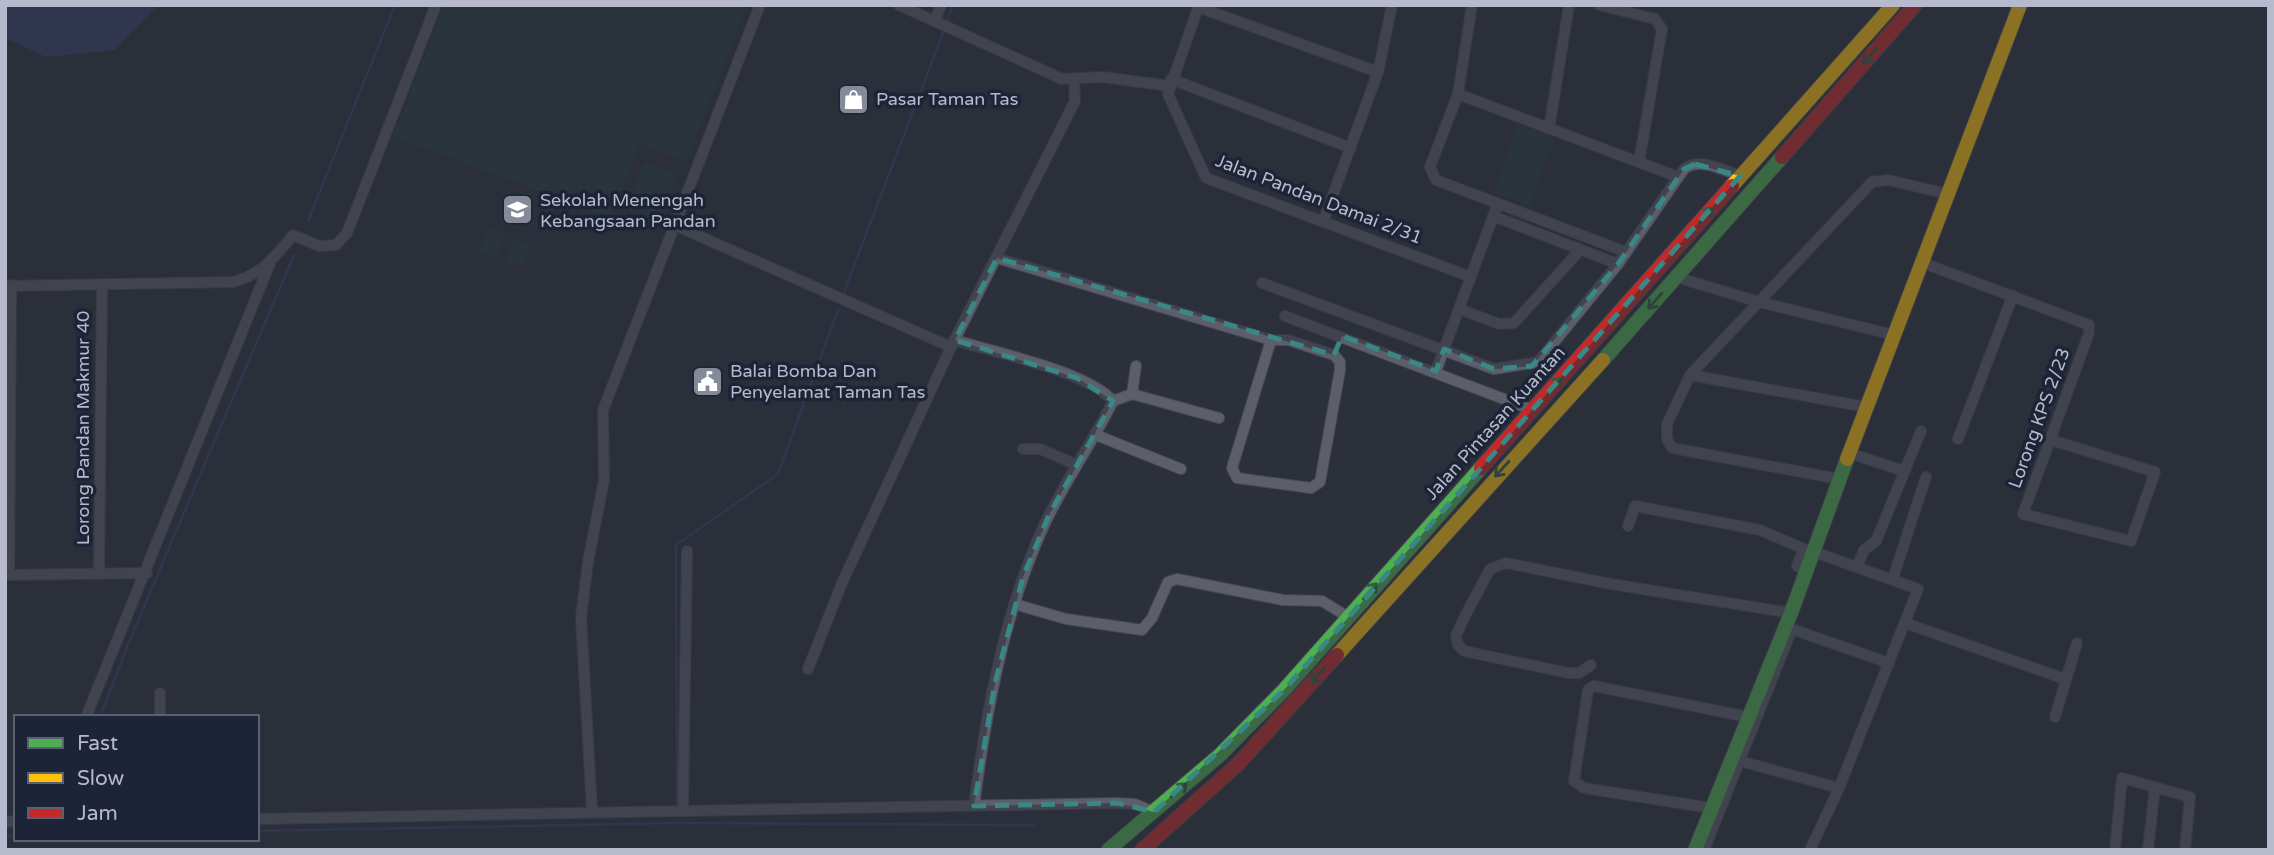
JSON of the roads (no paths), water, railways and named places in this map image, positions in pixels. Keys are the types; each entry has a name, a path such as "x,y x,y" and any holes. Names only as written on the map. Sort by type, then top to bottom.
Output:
{"main road":[{"name":"Jalan Pintasan Kuantan","path":"1108,850 1220,755 1348,617 1893,5"},
{"name":"Jalan Pintasan Kuantan","path":"1142,850 1238,764 1676,277 1915,5"},
{"path":"1695,850 1789,623 1866,407 2020,5"}],"street":[{"path":"87,715 270,264 293,235 325,247 336,245 344,238 436,5"},
{"path":"592,811 581,617 587,562 604,480 601,417 760,5"},
{"path":"899,5 1048,74 1074,80 1103,77 1170,82 1351,148"},
{"path":"935,20 941,5"},
{"path":"1323,222 1378,72 1392,5"},
{"path":"1472,5 1458,94 1430,167 1431,175 1436,180 1626,252"},
{"path":"1549,129 1569,5"},
{"path":"1600,5 1655,19 1662,29 1639,162"},
{"path":"1170,82 1199,6 1378,72"},
{"path":"808,669 842,583 953,343 1075,101 1074,80"},
{"name":"Jalan Pandan Damai 2/31","path":"1170,82 1168,94 1206,178 1471,277"},
{"path":"1458,94 1678,177"},
{"path":"1262,283 1494,369 1532,366 1618,264 1678,177 1695,164 1740,176"},
{"path":"1839,480 1672,448 1667,439 1667,424 1690,375 1872,182 1888,180 1948,194"},
{"path":"1436,370 1498,203"},
{"path":"1493,216 1618,264"},
{"path":"674,225 953,343 1077,377 1103,390 1113,401"},
{"path":"1459,309 1499,324 1514,323 1580,250"},
{"path":"997,258 1271,340 1288,340 1334,355 1340,362 1340,370 1320,482 1311,488 1237,478 1232,468 1271,340"},
{"path":"1923,262 2013,295 1958,439"},
{"path":"146,573 7,575 8,285 233,282 246,279 270,264"},
{"path":"1676,277 1759,302 1894,335"},
{"name":"Lorong Pandan Makmur 40","path":"99,572 102,284"},
{"name":"Lorong KPS 2/23","path":"2013,295 2089,325 2089,334 2049,439 2023,514 2130,541 2155,472 2049,439"},
{"path":"1285,316 1436,370 1533,410"},
{"path":"1334,355 1342,336"},
{"path":"1132,394 1136,366"},
{"path":"1690,375 1866,407"},
{"path":"974,806 985,729 1014,604 1041,531 1113,401 1132,394 1219,418"},
{"path":"1857,566 1864,550 1876,541 1921,431"},
{"path":"1096,435 1181,469"},
{"path":"1023,449 1040,449 1077,465"},
{"path":"1849,453 1904,471"},
{"path":"1893,578 1926,477"},
{"path":"1628,526 1635,506 1760,530 1804,549 1797,566 1807,570"},
{"path":"683,809 687,551"},
{"path":"1810,850 1839,788 1918,589 1814,552"},
{"path":"1591,665 1579,673 1568,673 1464,651 1458,645 1456,636 1490,569 1506,563 1789,623 1889,663"},
{"path":"1014,604 1066,619 1142,630 1152,618 1168,582 1177,579 1283,600 1322,601 1348,617"},
{"path":"1704,850 1740,761 1789,623"},
{"path":"1905,623 2065,679"},
{"path":"2054,717 2077,643"},
{"path":"1711,808 1584,788 1574,781 1588,690 1594,686 1748,717"},
{"path":"160,693 160,715"},
{"path":"1740,761 1839,788"},
{"path":"2115,850 2122,778 2190,797 2185,850"},
{"path":"2148,850 2155,787"},
{"path":"259,818 1116,803 1135,804 1154,812"}],"water":[{"path":"5,5 158,5 115,50 46,57 5,38"}],"waterway":[{"path":"308,221 395,5"},
{"path":"948,19 953,5"},
{"path":"844,292 943,33"},
{"path":"101,715 129,642 294,255"},
{"path":"677,804 676,545 778,474 838,310"},
{"path":"259,831 676,823 1034,825"},
{"path":"5,836 14,836"}],"place":[{"name":"Pasar Taman Tas","path":"853,99"},
{"name":"Sekolah Menengah Kebangsaan Pandan","path":"517,210"},
{"name":"Balai Bomba Dan Penyelamat Taman Tas","path":"707,381"}]}
